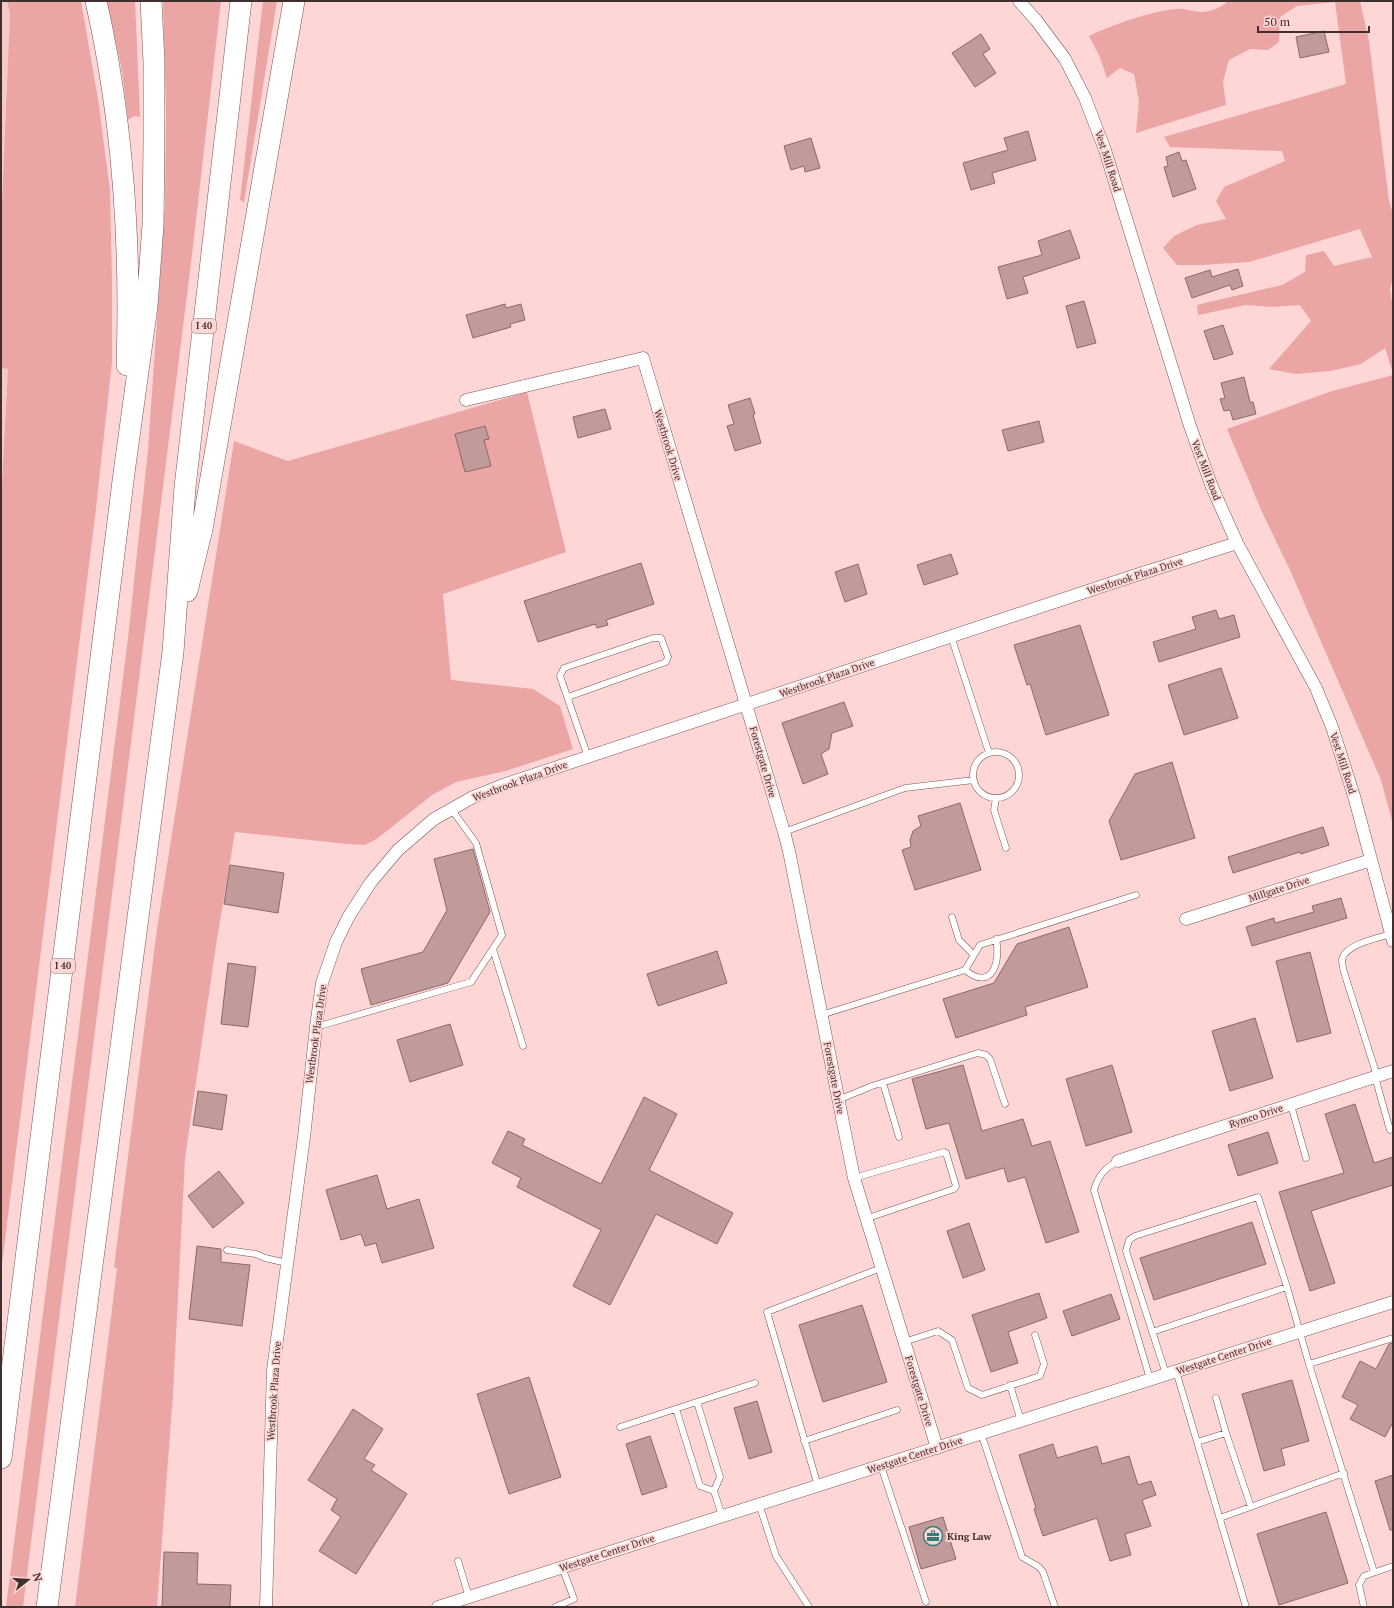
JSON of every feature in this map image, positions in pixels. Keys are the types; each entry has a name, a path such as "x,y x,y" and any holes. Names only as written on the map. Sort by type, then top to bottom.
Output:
{"highway":[{"path":"96,1 110,69 118,124 123,177 128,335 124,473"},
{"name":"I 40","path":"1,1458 124,473 147,306 151,266 154,143 154,62 151,1"},
{"name":"I 40","path":"47,1607 173,652 185,487 241,1"},
{"path":"173,652 202,529 294,3"}],"street":[{"name":"Vest Mill Road","path":"1019,1 1036,20 1065,59 1086,98 1106,150 1190,426 1212,487 1237,543 1316,688 1332,727 1354,796 1392,936"},
{"name":"Westbrook Drive","path":"466,400 643,358 747,705"},
{"name":"Westbrook Plaza Drive","path":"266,1607 273,1370 304,1137 322,983 336,942 349,916 370,882 398,850 434,819 473,797 503,785 951,636 1237,543"},
{"name":"Forestgate Drive","path":"747,705 789,851 854,1178 880,1268 937,1448"},
{"name":"Millgate Drive","path":"1186,919 1371,860"},
{"name":"Rymco Drive","path":"1118,1161 1393,1071"},
{"name":"Westgate Center Drive","path":"438,1607 458,1604 469,1597 1393,1302"}],"lane":[{"path":"951,636 989,752"},
{"path":"568,697 666,662 668,657 661,638 653,638 564,668 560,676 588,757"},
{"path":"989,752 1005,753 1016,763 1020,777 1018,785 1008,796 996,798 986,796 980,791 974,780 974,769 977,762 982,756 989,752"},
{"path":"784,832 905,788 974,780"},
{"path":"996,798 994,810 1006,848"},
{"path":"316,1027 471,982 502,935 476,843 452,810"},
{"path":"821,1015 965,970 980,945 1136,895"},
{"path":"952,917 959,940 974,955"},
{"path":"1390,1130 1376,1077 1344,972 1342,960 1346,951 1355,946 1392,936"},
{"path":"965,970 978,978 983,978 990,974 998,958 996,940"},
{"path":"493,949 523,1046"},
{"path":"838,1100 883,1083 978,1053 986,1055 990,1059 1005,1104"},
{"path":"883,1083 899,1137"},
{"path":"1290,1105 1306,1158"},
{"path":"854,1178 944,1152 956,1186 951,1190 865,1219"},
{"path":"1118,1161 1108,1166 1101,1173 1096,1181 1094,1190 1150,1380"},
{"path":"1246,1607 1197,1442 1171,1373 1152,1332 1126,1250 1129,1240 1136,1236 1258,1197 1374,1572"},
{"path":"227,1250 256,1254 265,1258 287,1263"},
{"path":"818,1486 767,1312 880,1268"},
{"path":"1152,1332 1287,1288"},
{"path":"904,1342 938,1331 952,1340 968,1388 982,1395 1040,1376 1044,1364 1035,1335"},
{"path":"1309,1364 1393,1338"},
{"path":"620,1427 755,1383"},
{"path":"1010,1386 1021,1421"},
{"path":"1216,1398 1251,1507"},
{"path":"697,1402 720,1477 714,1491 722,1516"},
{"path":"676,1409 700,1486 714,1491"},
{"path":"804,1441 897,1410"},
{"path":"1197,1442 1226,1433"},
{"path":"981,1434 1022,1557 1043,1572 1055,1607"},
{"path":"881,1466 926,1602"},
{"path":"1220,1518 1344,1473"},
{"path":"759,1504 776,1556 809,1607"},
{"path":"458,1561 469,1597"},
{"path":"1364,1607 1359,1585 1364,1576 1393,1566"},
{"path":"555,1607 574,1599 562,1567"}],"shaded area":[{"path":"1,1 7,1 10,13 1,227"},
{"path":"7,1 81,1 98,99 110,190 112,362 95,517 1,1272 1,503 8,369 1,368 1,227 10,13"},
{"path":"107,1 135,1 140,117 134,116 128,120 122,71"},
{"path":"163,1 221,1 192,255 23,1607 6,1607 128,638 148,450 165,205 166,109"},
{"path":"263,1 277,1 244,202 240,200"},
{"path":"1229,1 1360,1 1369,41 1389,201 1393,213 1393,278 1390,289 1393,308 1393,373 1385,348 1361,364 1330,371 1296,374 1269,369 1311,321 1300,305 1271,307 1246,305 1198,315 1197,305 1282,285 1305,272 1306,255 1324,251 1334,266 1372,257 1360,229 1249,262 1177,265 1163,248 1174,236 1197,225 1226,219 1216,201 1224,187 1285,161 1282,151 1170,147 1164,137 1346,84 1335,2 1297,6 1280,17 1279,42 1268,50 1250,49 1229,60 1223,82 1226,105 1136,133 1139,101 1134,74 1120,68 1107,78 1099,55 1089,36 1120,23 1167,10 1180,9 1197,12 1211,11"},
{"path":"1,368 8,369 1,503"},
{"path":"1393,375 1393,824 1381,780 1227,429 1329,392"},
{"path":"527,392 566,552 443,594 451,680 533,689 560,706 573,749 506,771 456,782 432,795 378,838 365,845 235,832 216,945 185,1158 173,1394 157,1607 75,1607 117,1269 114,1267 157,929 234,441 288,461"}],"building":[{"path":"1324,31 1329,52 1300,58 1296,37"},
{"path":"981,34 990,49 983,54 996,73 975,87 952,53"},
{"path":"1028,131 1036,160 992,173 995,183 971,190 963,163 1008,150 1004,138"},
{"path":"811,138 820,168 805,172 804,166 791,170 784,146"},
{"path":"1179,152 1182,161 1186,160 1196,189 1173,197 1164,167 1168,166 1166,157"},
{"path":"1070,230 1080,258 1023,277 1028,293 1007,299 998,267 1042,255 1038,241"},
{"path":"1238,269 1243,286 1232,290 1230,285 1192,298 1185,278 1210,270 1212,277"},
{"path":"1084,301 1096,343 1077,348 1066,306"},
{"path":"505,304 506,308 521,304 525,320 510,324 511,327 473,338 466,315"},
{"path":"1223,325 1233,354 1214,360 1204,331"},
{"path":"1244,377 1250,402 1253,402 1256,414 1233,420 1230,410 1224,411 1220,399 1225,398 1221,383"},
{"path":"750,398 761,443 735,451 727,426 734,424 728,405"},
{"path":"605,409 611,429 578,438 573,417"},
{"path":"1039,421 1044,442 1008,451 1002,430"},
{"path":"485,426 489,439 484,440 491,466 465,472 455,434"},
{"path":"951,554 958,574 924,585 917,565"},
{"path":"641,563 654,604 606,620 608,625 597,628 595,624 538,642 524,601"},
{"path":"858,564 867,594 845,602 835,572"},
{"path":"1216,610 1219,619 1234,615 1240,637 1159,662 1153,642 1196,629 1192,617"},
{"path":"1080,625 1109,715 1046,735 1030,684 1027,685 1014,645"},
{"path":"1221,668 1238,718 1184,735 1168,685"},
{"path":"844,702 853,726 832,733 829,749 821,754 828,774 803,784 782,723"},
{"path":"1172,762 1195,838 1121,860 1109,821 1135,774"},
{"path":"960,803 981,870 915,890 902,850 911,847 910,840 913,831 921,826 918,816"},
{"path":"1323,827 1329,845 1301,854 1300,852 1233,873 1228,857"},
{"path":"473,849 490,912 448,983 371,1005 361,969 423,952 447,910 434,859"},
{"path":"230,865 284,873 278,913 224,904"},
{"path":"1341,898 1347,918 1252,946 1246,927 1274,918 1275,923 1314,912 1312,906"},
{"path":"1069,927 1088,987 1025,1007 1027,1015 956,1038 943,999 994,983 1017,944"},
{"path":"717,951 727,983 658,1006 647,974"},
{"path":"1310,952 1331,1033 1297,1042 1276,961"},
{"path":"228,963 256,967 248,1027 221,1024"},
{"path":"1255,1018 1273,1078 1230,1091 1212,1031"},
{"path":"450,1024 463,1065 410,1082 397,1040"},
{"path":"963,1065 982,1131 1023,1119 1032,1146 1050,1141 1079,1232 1046,1243 1025,1177 1008,1182 1004,1168 966,1179 949,1123 926,1129 912,1079"},
{"path":"1112,1065 1132,1132 1086,1146 1066,1079"},
{"path":"198,1091 227,1095 222,1130 193,1125"},
{"path":"644,1097 677,1114 649,1170 733,1213 717,1244 656,1214 610,1305 573,1286 601,1230 517,1187 521,1178 492,1163 508,1131 525,1139 522,1145 601,1184"},
{"path":"1355,1104 1374,1163 1393,1157 1393,1185 1311,1211 1335,1283 1310,1291 1279,1192 1344,1173 1325,1114"},
{"path":"1268,1132 1278,1163 1238,1176 1228,1145"},
{"path":"219,1171 244,1203 213,1228 188,1196"},
{"path":"377,1175 387,1209 419,1199 434,1248 382,1263 376,1243 365,1246 361,1234 341,1240 326,1190"},
{"path":"1252,1222 1266,1264 1154,1300 1140,1258"},
{"path":"969,1223 985,1270 963,1278 947,1231"},
{"path":"197,1246 221,1249 221,1262 250,1265 242,1326 189,1319"},
{"path":"1039,1293 1047,1318 1008,1332 1018,1363 991,1372 972,1315"},
{"path":"1111,1294 1120,1319 1072,1336 1063,1311"},
{"path":"862,1305 887,1382 823,1402 799,1325"},
{"path":"1393,1343 1393,1422 1385,1437 1350,1419 1358,1405 1342,1397 1360,1361 1376,1369 1389,1344"},
{"path":"529,1377 561,1477 509,1494 477,1394"},
{"path":"1292,1380 1309,1441 1281,1449 1285,1465 1264,1471 1242,1394"},
{"path":"757,1401 772,1452 749,1459 734,1408"},
{"path":"353,1409 383,1429 364,1459 375,1465 371,1470 407,1494 356,1574 319,1551 341,1517 331,1510 337,1499 308,1480"},
{"path":"650,1436 667,1487 642,1495 626,1444"},
{"path":"1053,1444 1057,1458 1097,1446 1102,1464 1129,1456 1138,1485 1151,1481 1156,1495 1142,1500 1151,1526 1125,1534 1131,1555 1110,1561 1097,1518 1043,1536 1034,1509 1036,1508 1019,1455"},
{"path":"1393,1475 1393,1530 1390,1530 1375,1481"},
{"path":"1326,1512 1348,1583 1279,1605 1257,1534"},
{"path":"943,1517 956,1559 921,1569 909,1527"},
{"path":"164,1552 198,1553 197,1584 231,1585 230,1607 162,1607"}],"place":[{"name":"King Law","path":"933,1536"}]}
